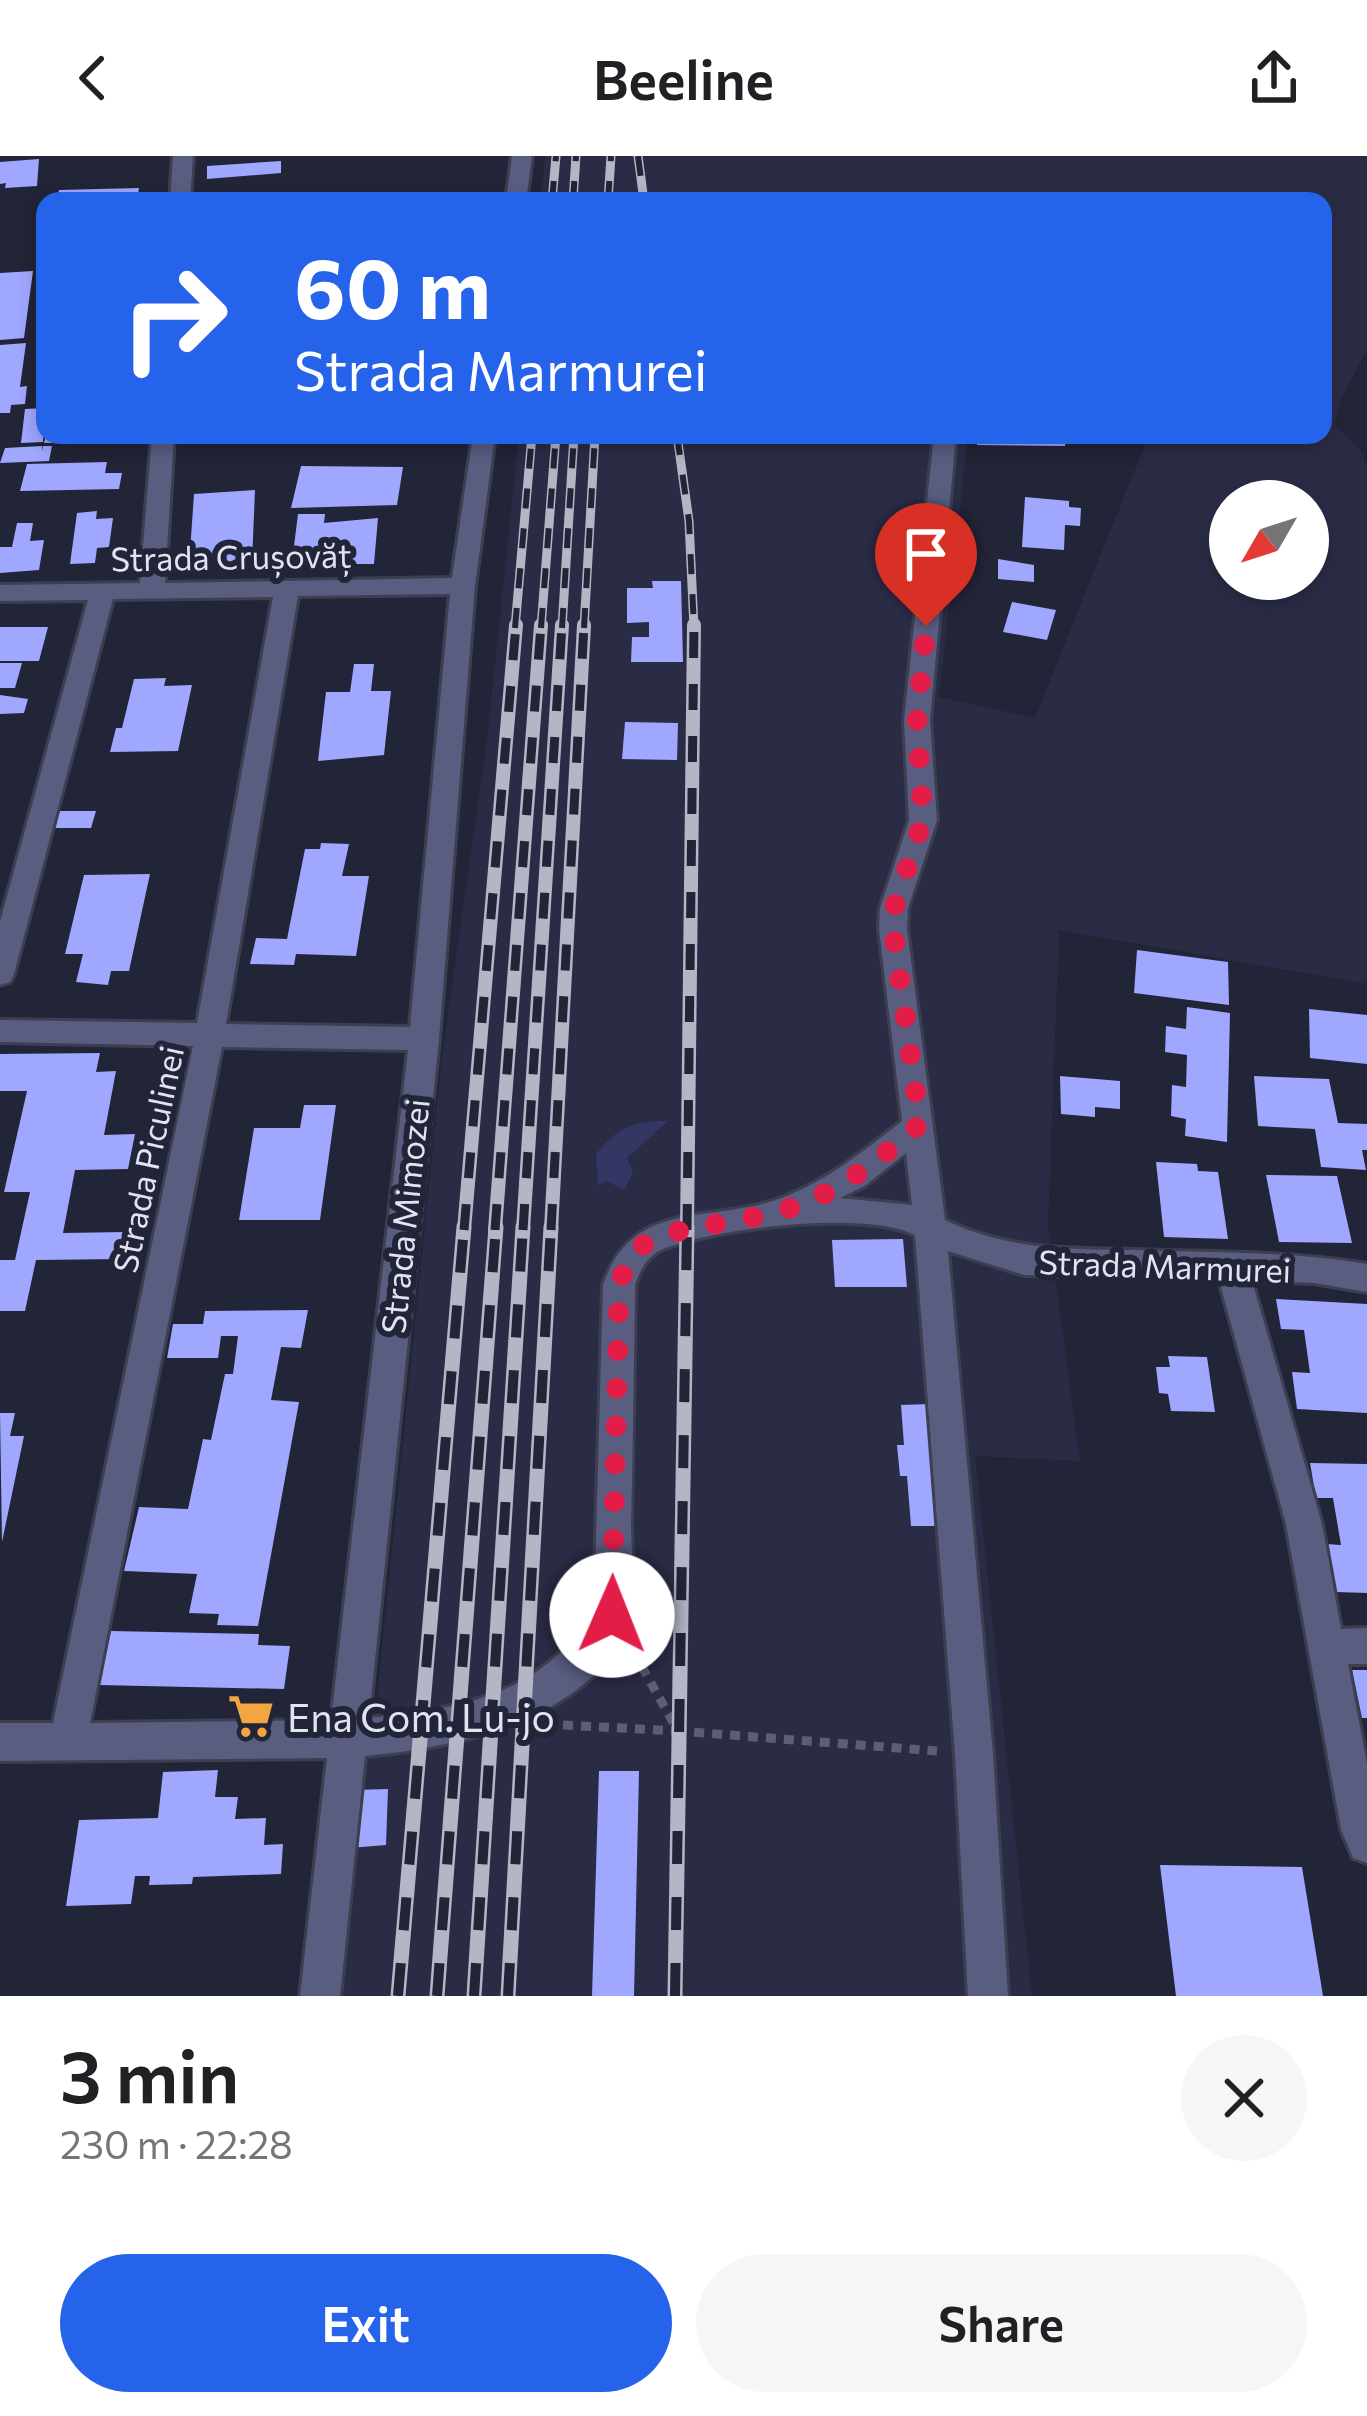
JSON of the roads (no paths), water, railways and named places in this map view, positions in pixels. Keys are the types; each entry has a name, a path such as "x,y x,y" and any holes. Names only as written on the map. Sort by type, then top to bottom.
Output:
{"street":[{"path":"181,192 183,156"},
{"path":"517,192 522,156"},
{"path":"152,591 162,444"},
{"name":"Strada Mimozei","path":"320,1996 424,1039 463,586 483,444"},
{"path":"944,444 917,721 923,820 894,908 930,1224 974,1754 988,1996"},
{"name":"Strada Crușovăț","path":"0,593 463,586"},
{"name":"Strada Piculinei","path":"68,1741 210,1033 287,589"},
{"path":"0,974 103,591"},
{"path":"0,1031 424,1039"},
{"path":"780,1211 855,1176 920,1124"},
{"name":"Strada Marmurei","path":"346,1741 458,1723 525,1698 592,1654 612,1615 619,1285 641,1244 780,1211 875,1211 930,1224 970,1246 1024,1261 1314,1269 1367,1278"},
{"path":"1232,1268 1304,1524 1360,1829 1367,1844"},
{"path":"1327,1647 1367,1646"},
{"path":"0,1742 346,1741"}],"railway":[{"path":"553,192 556,156"},
{"path":"574,192 576,156"},
{"path":"609,192 611,156"},
{"path":"638,156 643,192"},
{"path":"515,628 531,444"},
{"path":"541,628 555,444"},
{"path":"562,628 573,444"},
{"path":"584,628 594,444"},
{"path":"678,444 689,521 694,627"},
{"path":"464,1230 516,625"},
{"path":"495,1230 541,625"},
{"path":"523,1230 562,625"},
{"path":"551,1230 584,625"},
{"path":"687,1230 694,627"},
{"path":"398,1996 464,1227"},
{"path":"437,1996 496,1227"},
{"path":"474,1996 523,1227"},
{"path":"508,1996 551,1227"},
{"path":"675,1996 687,1227"}],"place":[{"name":"Ena Com. Lu-jo","path":"251,1716"}]}
